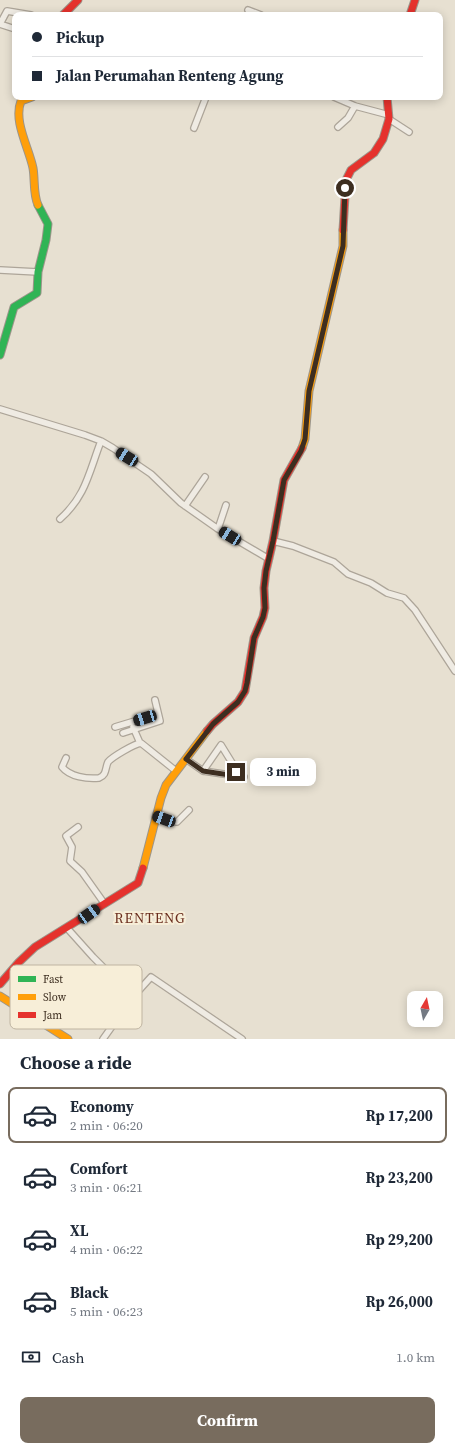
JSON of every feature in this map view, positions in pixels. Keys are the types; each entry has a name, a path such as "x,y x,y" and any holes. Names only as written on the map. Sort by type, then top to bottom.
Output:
{"street":[{"path":"66,12 78,0"},
{"path":"411,12 415,0"},
{"path":"248,10 253,12"},
{"path":"12,28 0,24 7,11 13,12"},
{"path":"0,355 14,307 16,304 35,296 37,293 38,272 48,224 37,202 33,167 22,133 19,106 21,101 24,100"},
{"path":"194,128 205,100"},
{"path":"341,100 389,117 409,132"},
{"path":"16,965 35,947 140,881 156,816 164,791 176,771 213,724 238,702 245,691 254,638 263,617 265,608 265,578 284,480 301,451 305,439 309,391 343,246 343,209 346,180 351,170 374,152 383,139 389,117 387,100"},
{"path":"338,127 348,118 355,106"},
{"path":"0,270 38,272"},
{"path":"0,409 100,441 146,469 172,496 185,506 269,559"},
{"path":"60,519 72,508 85,487 100,441"},
{"path":"185,506 205,477"},
{"path":"218,528 226,505"},
{"path":"273,541 292,546 334,562 348,574 371,583 387,593 404,598 411,605 455,670"},
{"path":"123,733 160,721 155,700"},
{"path":"115,727 158,714"},
{"path":"131,722 140,743 176,771"},
{"path":"66,758 62,767 70,774 88,778 100,778 106,772 108,764 111,760 134,745 140,743"},
{"path":"203,771 221,745 234,766 236,776"},
{"path":"186,759 203,771 244,777"},
{"path":"156,816 177,822 189,810"},
{"path":"78,827 66,836 72,847 70,861 82,872 104,904"},
{"path":"67,928 101,965"},
{"path":"0,984 10,972"},
{"path":"142,987 151,977 242,1039"},
{"path":"0,996 10,1002"},
{"path":"52,1029 68,1039"},
{"path":"103,1039 110,1029"}],"traffic: fast":[{"path":"0,355 14,307 37,293 38,272 46,240 48,224 38,205"}],"traffic: slow":[{"path":"24,100 21,101 19,109 20,126 33,168 35,196 38,205"},
{"path":"302,448 305,439 309,391 343,246 343,230"},
{"path":"143,868 161,798 166,785 207,731"},
{"path":"0,996 10,1002"},
{"path":"52,1029 68,1039"}],"traffic: jam":[{"path":"66,12 78,0"},
{"path":"411,12 415,0"},
{"path":"343,230 346,180 351,170 374,153 383,139 389,119 387,100"},
{"path":"207,731 238,702 245,691 254,638 263,617 265,608 264,588 266,571 284,480 302,448"},
{"path":"16,965 35,947 138,883 143,868"},
{"path":"0,984 10,972"}],"district":[{"name":"RENTENG","path":"150,918"}],"route":[{"path":"236,772 236,776 203,771 186,759 213,724 238,702 245,691 254,638 263,617 266,605 264,588 266,571 284,480 286,474 301,451 305,439 309,391 343,246 345,188"}]}
